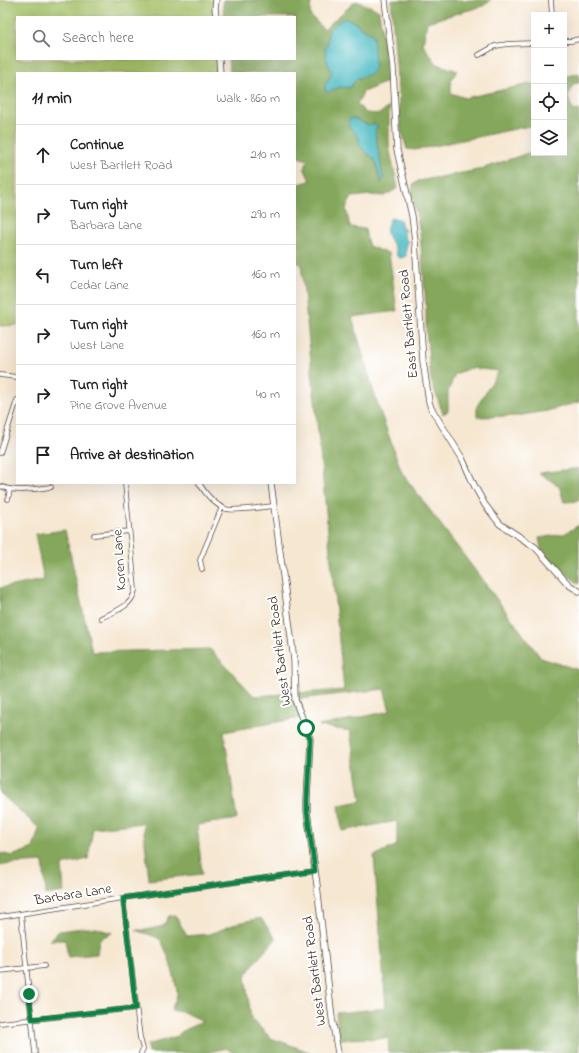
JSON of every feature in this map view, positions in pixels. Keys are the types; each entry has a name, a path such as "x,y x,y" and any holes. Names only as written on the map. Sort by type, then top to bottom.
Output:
{"street":[{"path":"216,0 216,16"},
{"name":"East Bartlett Road","path":"385,0 393,67 397,150 412,216 423,360 429,402 431,408 462,458 484,505 500,524 535,547 569,585 579,591"},
{"path":"551,0 552,12"},
{"path":"567,41 579,39"},
{"path":"479,55 495,46 531,43"},
{"path":"219,60 220,72"},
{"path":"0,375 16,377"},
{"path":"0,454 16,403"},
{"name":"Koren Lane","path":"101,618 129,603 135,590 125,484"},
{"path":"200,484 206,493 227,510 274,506"},
{"name":"West Bartlett Road","path":"271,484 294,660 295,700 310,739 307,800 309,830 332,1018 338,1053"},
{"path":"0,486 10,489 51,487"},
{"path":"8,498 10,489"},
{"path":"202,570 200,560 222,507"},
{"path":"94,535 129,531"},
{"name":"Barbara Lane","path":"0,917 315,871"},
{"path":"123,898 136,1008 143,1049 142,1053"},
{"path":"21,914 35,1053"},
{"path":"0,971 44,966"},
{"path":"0,1023 136,1008"}],"green space":[{"path":"0,0 215,0 214,16 16,16 16,60 218,60 220,72 16,72 16,325 0,326"},
{"path":"224,0 311,0 310,15 324,29 356,1 379,11 387,82 363,92 357,104 366,113 379,114 389,107 389,147 398,188 384,196 370,195 352,197 346,208 350,227 365,229 369,246 389,253 397,311 352,317 374,394 402,473 541,658 579,670 579,1053 389,1053 388,1038 339,1039 336,1013 386,1008 374,856 397,845 397,821 342,831 339,805 361,801 350,731 319,726 390,711 384,689 299,699 305,717 224,732 237,819 197,825 202,874 149,880 143,823 93,828 88,859 62,865 64,892 46,895 43,862 0,866 0,853 12,856 33,848 39,829 0,793 0,588 44,580 35,534 65,530 92,652 210,649 254,696 344,690 301,263 296,263 296,185 310,181 304,168 308,160 296,156 296,72 230,72 228,60 296,60 296,16 224,16","holes":["355,22 373,35 375,68 363,77 356,79 350,88 340,87 328,92 325,87 332,72 327,62 327,35","355,119 368,125 375,124 383,178 379,176 375,159 362,149 360,145"]},
{"path":"391,0 491,0 483,6 427,22 423,45 437,64 458,71 451,79 451,93 465,98 531,84 531,126 415,150 407,149 401,129"},
{"path":"579,73 579,83 573,84 568,97 573,111 579,110 579,402 547,411 516,416 477,417 477,406 499,371 470,368 455,374 448,392 448,411 443,414 431,380 426,330 426,306 420,233 412,191 413,185 418,181 478,170 531,152 531,156 567,156 567,76"},
{"path":"579,468 579,501 564,502 559,486 539,473"},
{"path":"579,525 579,584 550,561 541,549 539,538 564,534"},
{"path":"175,915 187,936 210,934 238,923 261,918 276,939 256,961 245,976 251,1018 271,1038 309,1053 233,1053 226,1048 206,1053 148,1053 147,1045 178,1036 181,1032 203,1021 186,1013 171,1010 177,997 177,991 165,949 159,939 136,930 146,930 163,926 169,916"},
{"path":"96,928 112,933 99,939 97,954 68,957 65,940 50,940 59,931"}],"water":[{"path":"343,19 353,22 373,35 375,68 370,74 356,79 350,88 340,87 328,92 325,91 325,87 332,72 327,60 325,48 328,44 329,31 335,24"},
{"path":"350,118 368,125 375,124 377,126 375,132 383,178 381,183 375,161 360,146 359,138 349,125"},
{"path":"393,218 400,220 401,228 405,231 405,238 408,242 406,256 401,258 397,256 387,232 387,226 390,219"}],"route":[{"path":"29,994 32,1019 136,1008 123,898 315,871 307,811 310,739 306,728"}]}
